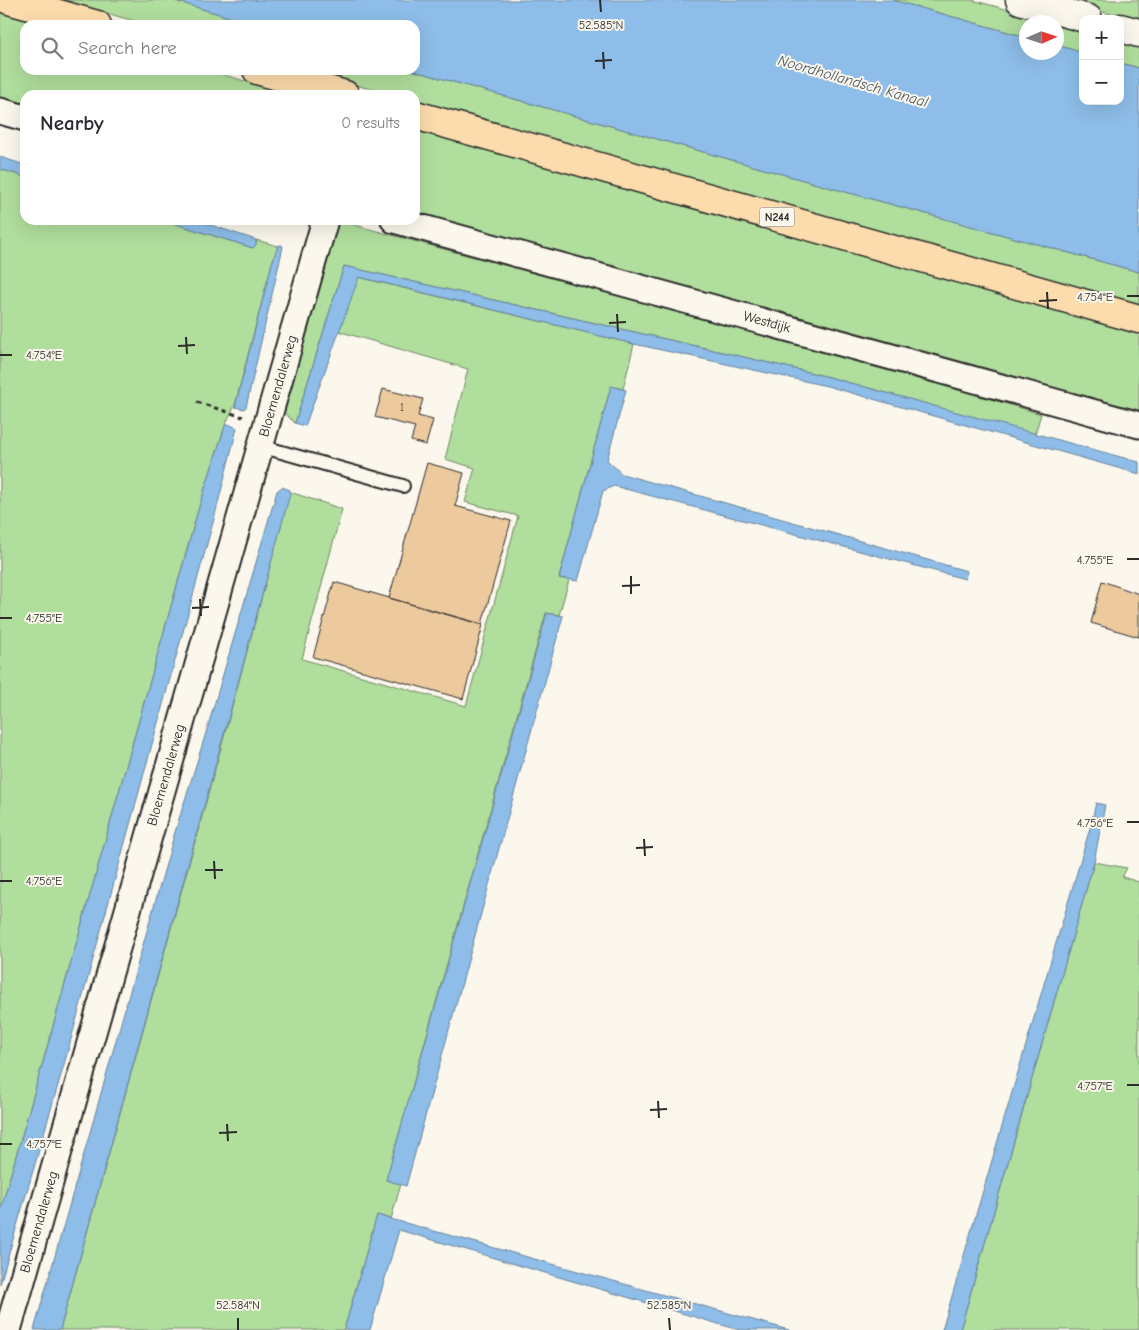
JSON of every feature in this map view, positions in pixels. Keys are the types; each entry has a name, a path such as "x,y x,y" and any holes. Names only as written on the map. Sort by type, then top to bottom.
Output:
{"main road":[{"path":"9,0 79,20"},
{"path":"275,75 327,90"},
{"name":"N244","path":"420,116 1139,319"}],"street":[{"path":"1023,0 1079,16"},
{"path":"1124,29 1139,33"},
{"path":"0,111 20,117"},
{"name":"Bloemendalerweg","path":"8,1330 324,225"},
{"name":"Westdijk","path":"412,225 1139,425"}],"lane":[{"path":"263,436 403,486"}],"path":[{"path":"196,402 263,436"}],"green space":[{"path":"61,0 172,0 239,20 131,20"},
{"path":"892,0 972,0 1027,15 1019,15 1019,35"},
{"path":"1060,0 1139,0 1139,22 1124,18 1124,15 1114,15"},
{"path":"0,10 34,20 20,20 20,75 224,75 276,90 20,90 20,107 0,102"},
{"path":"1064,25 1079,30 1079,52 1064,47"},
{"path":"1124,42 1139,46 1139,68 1124,64"},
{"path":"420,73 1139,272 1139,304 420,103 420,90 374,90 321,75 420,75"},
{"path":"420,131 1139,332 1139,410 879,343 420,217"},
{"path":"0,169 20,175 20,225 179,225 253,248 257,242 256,240 278,246 235,405 226,423 199,507 0,1212"},
{"path":"335,225 355,225 867,363 1041,414 1035,434 825,376 344,266 295,423 281,410"},
{"path":"358,277 634,344 623,389 611,386 559,578 569,580 559,615 546,613 386,1180 401,1184 391,1219 377,1215 344,1330 60,1330 290,492 342,509 302,659 466,706 518,516 465,502 475,468 445,459 468,369 338,331"},
{"path":"1094,862 1127,868 1122,877 1139,882 1139,1330 960,1330"}],"water":[{"name":"Noordhollandsch Kanaal","path":"172,0 892,0 1019,35 1019,60 1064,60 1064,47 1079,52 1079,105 1124,105 1124,64 1139,68 1139,272 420,73 420,20 239,20"},
{"path":"0,157 20,163 20,175 0,169"},
{"path":"179,225 211,225 256,240 256,245 253,248"},
{"path":"280,245 283,247 246,407 244,409 235,407 272,263"},
{"path":"344,266 825,376 1139,462 1139,474 827,386 625,342 359,277 305,426 295,423"},
{"path":"611,386 626,390 607,460 622,474 967,571 965,579 614,486 603,491 578,581 559,578"},
{"path":"226,423 237,428 215,515 65,1061 0,1284 0,1212 199,507"},
{"path":"282,487 290,490 290,494 60,1330 34,1330 175,832 277,491"},
{"path":"547,613 563,616 406,1186 386,1180"},
{"path":"1096,803 1105,805 1094,862 960,1330 942,1330 1090,828"},
{"path":"377,1215 789,1330 739,1330 399,1230 370,1330 344,1330"}],"building":[{"path":"383,389 423,399 418,416 433,420 426,445 411,441 415,427 375,417"},
{"path":"427,463 464,473 455,506 511,521 482,624 389,598"},
{"path":"1102,581 1139,594 1139,637 1091,623"},
{"path":"334,582 483,625 463,699 313,657"}]}
